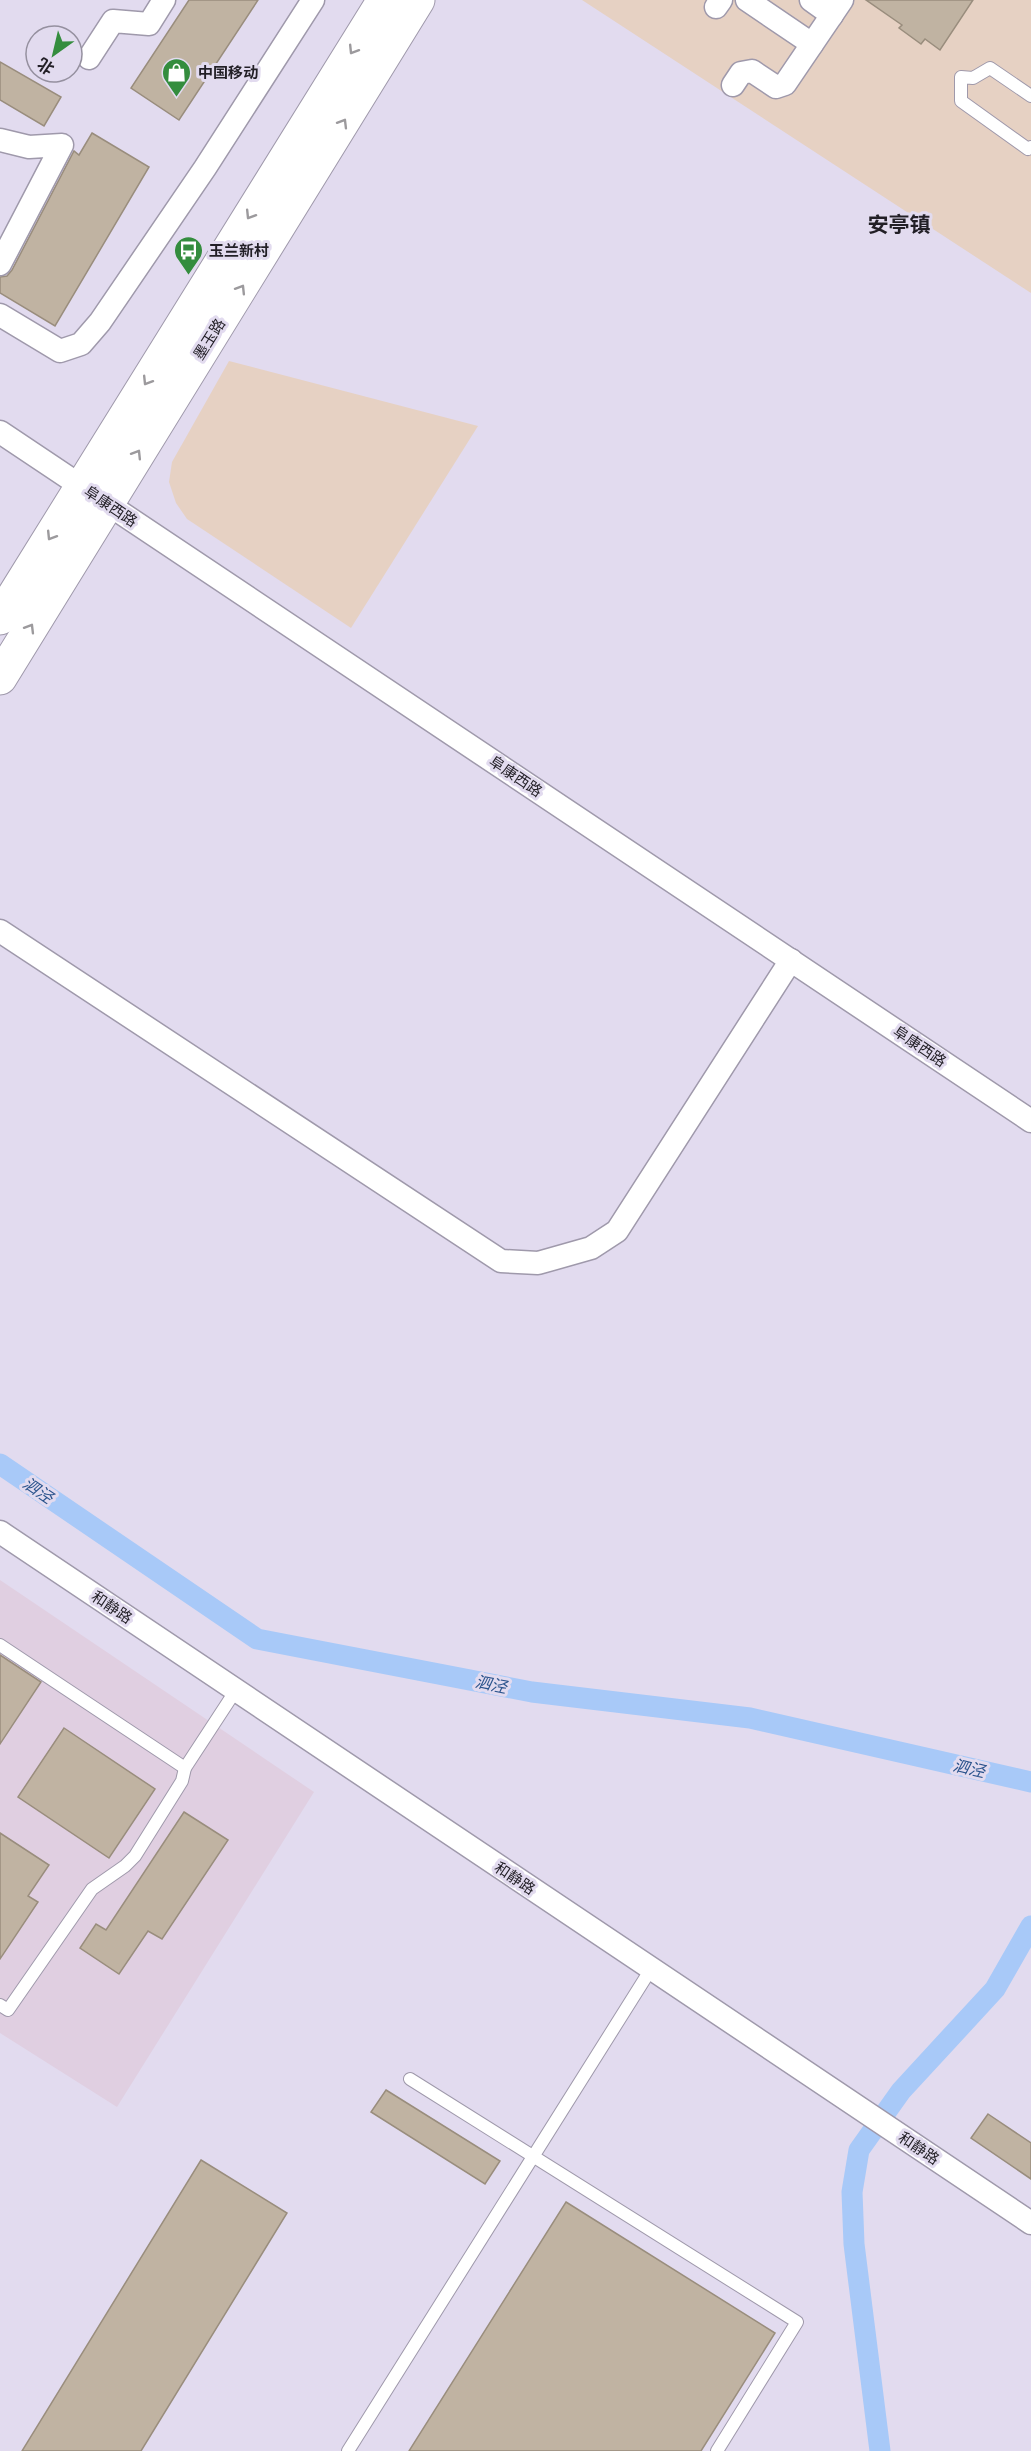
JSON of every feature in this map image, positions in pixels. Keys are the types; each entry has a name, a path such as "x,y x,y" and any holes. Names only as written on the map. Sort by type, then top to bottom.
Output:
{"main road":[{"name":"墨玉路","path":"0,678 94,495 384,0"},
{"name":"墨玉路","path":"0,618 94,495 274,237 418,0"}],"street":[{"path":"88,58 113,21 149,24 164,0"},
{"path":"0,315 60,351 81,344 100,321 205,168 313,0"},
{"path":"747,0 812,44"},
{"path":"733,85 741,73 752,71 776,87 785,84 837,7 811,0"},
{"path":"0,140 28,147 62,145 0,264"},
{"name":"阜康西路","path":"0,432 1031,1121"},
{"path":"0,931 501,1261 538,1263 591,1248 617,1231 791,960"},
{"name":"和静路","path":"0,1532 1031,2223"}],"lane":[{"path":"1031,96 990,68 973,78 961,77 961,101 1028,149 1031,147"},
{"path":"0,1645 184,1768"},
{"path":"0,2005 8,2010 92,1889 125,1866 135,1856 182,1781 184,1768 236,1690"},
{"path":"348,2451 651,1969"},
{"path":"410,2079 797,2322 717,2451"}],"shaded area":[{"path":"582,0 1031,0 1031,293"},
{"path":"229,361 478,426 351,628 187,519 176,503 169,482 172,462"},
{"path":"0,1580 314,1792 117,2107 0,2033"}],"building":[{"path":"189,0 258,0 179,120 131,88"},
{"path":"866,0 973,0 940,50 925,39 921,44 899,28 902,25"},
{"path":"0,62 24,76 24,84 38,84 61,97 44,126 0,100"},
{"path":"92,133 149,167 55,326 0,293 0,277 7,276 12,270 74,151 79,155"},
{"path":"0,1655 41,1682 0,1744"},
{"path":"64,1728 155,1789 109,1858 18,1797"},
{"path":"184,1812 228,1840 162,1939 148,1931 119,1974 80,1948 96,1924 106,1930"},
{"path":"0,1833 49,1865 28,1896 38,1902 0,1959"},
{"path":"386,2090 500,2161 485,2184 371,2112"},
{"path":"988,2114 1031,2143 1031,2179 971,2138"},
{"path":"201,2160 287,2213 141,2451 22,2451"},
{"path":"566,2202 775,2333 701,2451 409,2451"}],"waterway":[{"name":"泗泾","path":"0,1464 257,1639 532,1692 750,1718 1031,1782"},
{"path":"880,2451 854,2244 852,2192 859,2150 901,2091 995,1989 1031,1926"}],"place":[{"name":"中国移动","path":"177,98"},
{"name":"玉兰新村","path":"188,276"}],"district":[{"name":"安亭镇","path":"899,224"}]}
